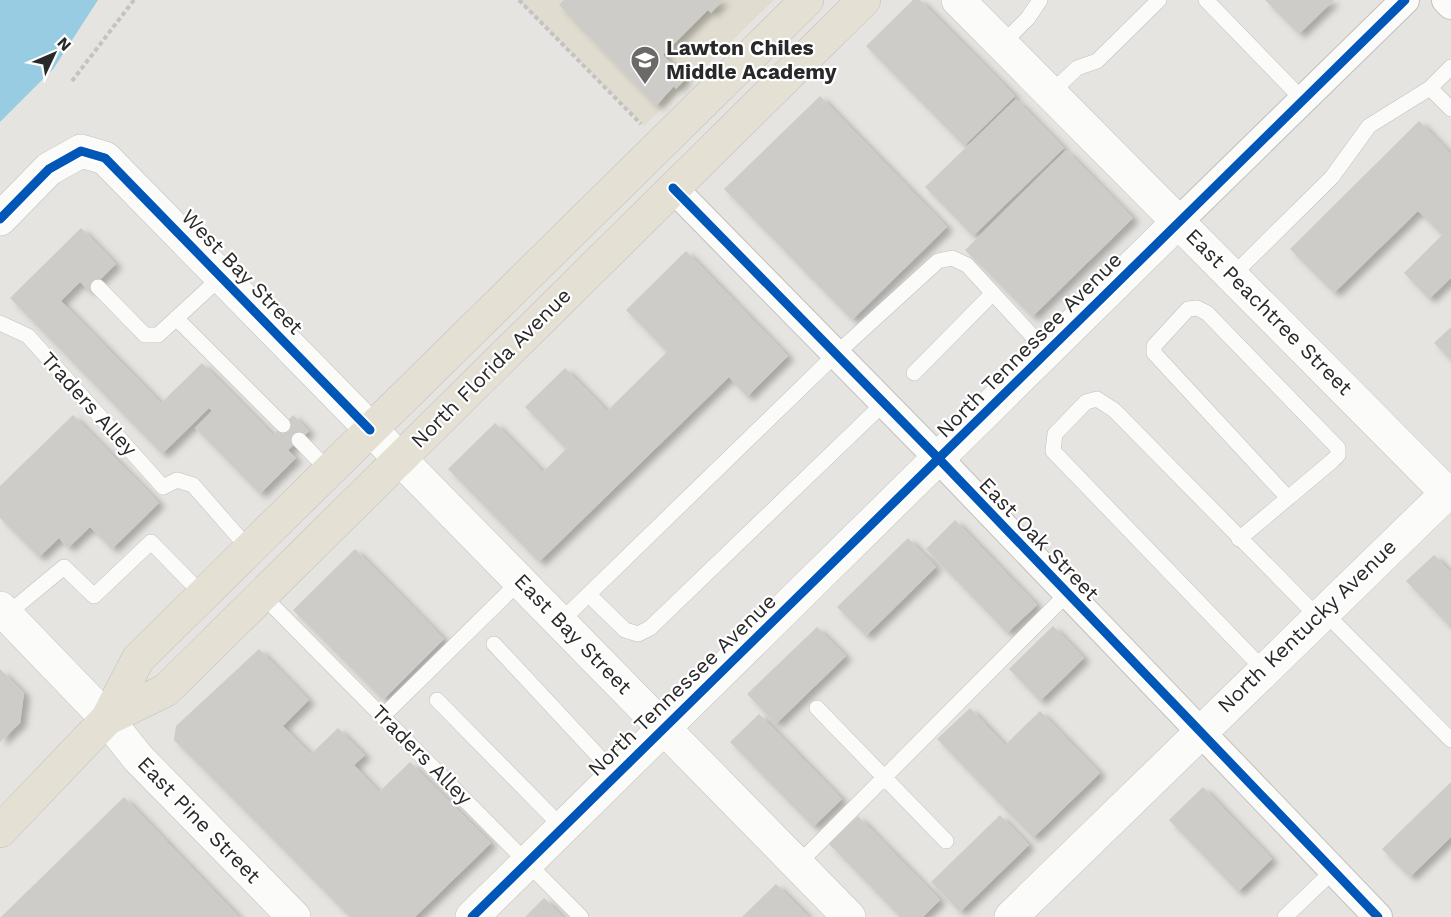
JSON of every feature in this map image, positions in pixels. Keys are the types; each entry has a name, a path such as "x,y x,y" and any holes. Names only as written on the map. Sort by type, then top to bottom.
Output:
{"main road":[{"name":"North Florida Avenue","path":"0,831 107,720 138,659 807,0"},
{"name":"North Florida Avenue","path":"107,720 166,690 864,0"},
{"path":"673,188 671,173 741,95 760,46"}],"street":[{"name":"East Peachtree Street","path":"958,0 1450,493"},
{"name":"North Tennessee Avenue","path":"472,917 1405,0"},
{"path":"1446,0 1451,5"},
{"name":"West Bay Street","path":"0,219 49,169 81,151 105,158 370,430"},
{"name":"East Oak Street","path":"673,188 939,459 1378,917"},
{"name":"East Bay Street","path":"370,430 849,917"},
{"name":"North Kentucky Avenue","path":"1011,917 1263,669 1450,493"},
{"name":"East Pine Street","path":"3,612 107,720 138,758 294,917"}],"lane":[{"path":"1002,44 1028,18 1040,0"},
{"path":"1051,93 1077,68 1097,61 1159,0"},
{"path":"1206,0 1304,100"},
{"path":"1233,275 1332,177 1369,126 1430,88 1451,67"},
{"path":"1430,88 1451,109"},
{"path":"560,622 836,354 929,268 945,258 960,260 967,265 1047,352"},
{"path":"98,287 145,335 158,335 221,277"},
{"path":"914,372 993,293"},
{"path":"1239,539 1332,462 1338,455 1338,448 1207,313 1197,308 1188,309 1154,346 1154,353 1288,498"},
{"path":"176,318 283,425"},
{"name":"Traders Alley","path":"0,323 28,336 163,487 177,480 193,485 249,549"},
{"path":"1263,669 1053,451 1055,434 1086,402 1097,399 1114,410 1239,539 1451,740"},
{"path":"589,595 625,630 638,634 650,628 884,403"},
{"path":"299,440 329,471"},
{"path":"3,612 64,567 94,596 151,542 203,596"},
{"path":"383,716 520,581"},
{"path":"798,864 1067,594"},
{"name":"Traders Alley","path":"262,595 580,917"},
{"path":"494,644 615,774"},
{"path":"437,700 562,827"},
{"path":"817,708 946,841"},
{"path":"1285,917 1334,870"}],"path":[{"path":"72,81 134,0"},
{"path":"519,0 644,126"}],"shaded area":[{"name":"Lawton Chiles Middle Academy","path":"518,0 774,0 644,126"}],"water":[{"path":"0,0 98,0 54,68 0,122"}],"building":[{"name":"Lawton Chiles Middle Academy","path":"564,0 723,0 711,13 708,10 663,55 686,78 676,89 674,86 656,106 559,5"},
{"path":"913,0 920,0 1015,96 964,146 866,46"},
{"path":"1265,0 1334,0 1299,34"},
{"path":"820,96 947,227 852,320 724,189"},
{"path":"1016,99 1064,148 973,236 925,187"},
{"path":"1419,121 1451,154 1451,278 1429,299 1404,273 1442,235 1418,211 1334,293 1290,249"},
{"path":"1066,150 1133,218 1032,317 965,250"},
{"path":"81,228 116,264 89,291 80,282 61,301 161,403 202,363 273,435 293,415 309,431 288,450 296,458 260,494 195,428 212,411 209,408 162,454 10,298"},
{"path":"686,251 788,356 747,397 729,377 539,562 448,469 495,423 543,472 566,449 525,407 565,368 607,411 667,352 626,310"},
{"path":"1451,327 1451,360 1434,343"},
{"path":"73,415 159,503 112,549 90,527 68,548 59,538 39,557 0,518 0,486"},
{"path":"955,520 1037,605 1007,633 926,549"},
{"path":"908,538 936,567 866,636 837,607"},
{"path":"355,549 444,639 383,700 293,610"},
{"path":"1434,555 1451,572 1451,628 1406,581"},
{"path":"1053,626 1084,658 1040,701 1009,669"},
{"path":"817,627 846,656 776,724 747,694"},
{"path":"259,649 309,700 283,726 311,754 338,728 365,755 354,765 379,792 410,762 491,843 415,917 350,917 174,740 176,726"},
{"path":"0,669 24,693 20,723 0,742"},
{"path":"970,708 1005,745 1040,711 1100,773 1033,838 937,739"},
{"path":"759,714 842,799 813,827 730,742"},
{"path":"1451,782 1451,837 1410,877 1382,849"},
{"path":"1203,787 1272,859 1238,892 1169,820"},
{"path":"124,797 239,917 1,917"},
{"path":"1000,815 1029,845 960,912 931,882"},
{"path":"858,816 940,900 923,917 900,917 829,844"},
{"path":"776,884 809,917 742,917"},
{"path":"544,898 563,917 525,917"}],"cycle path":[{"path":"472,917 1405,0"},
{"path":"0,219 49,169 81,151 105,158 370,430"},
{"path":"673,188 939,459 1378,917"}],"place":[{"name":"Lawton Chiles Middle Academy","path":"645,86"}]}
